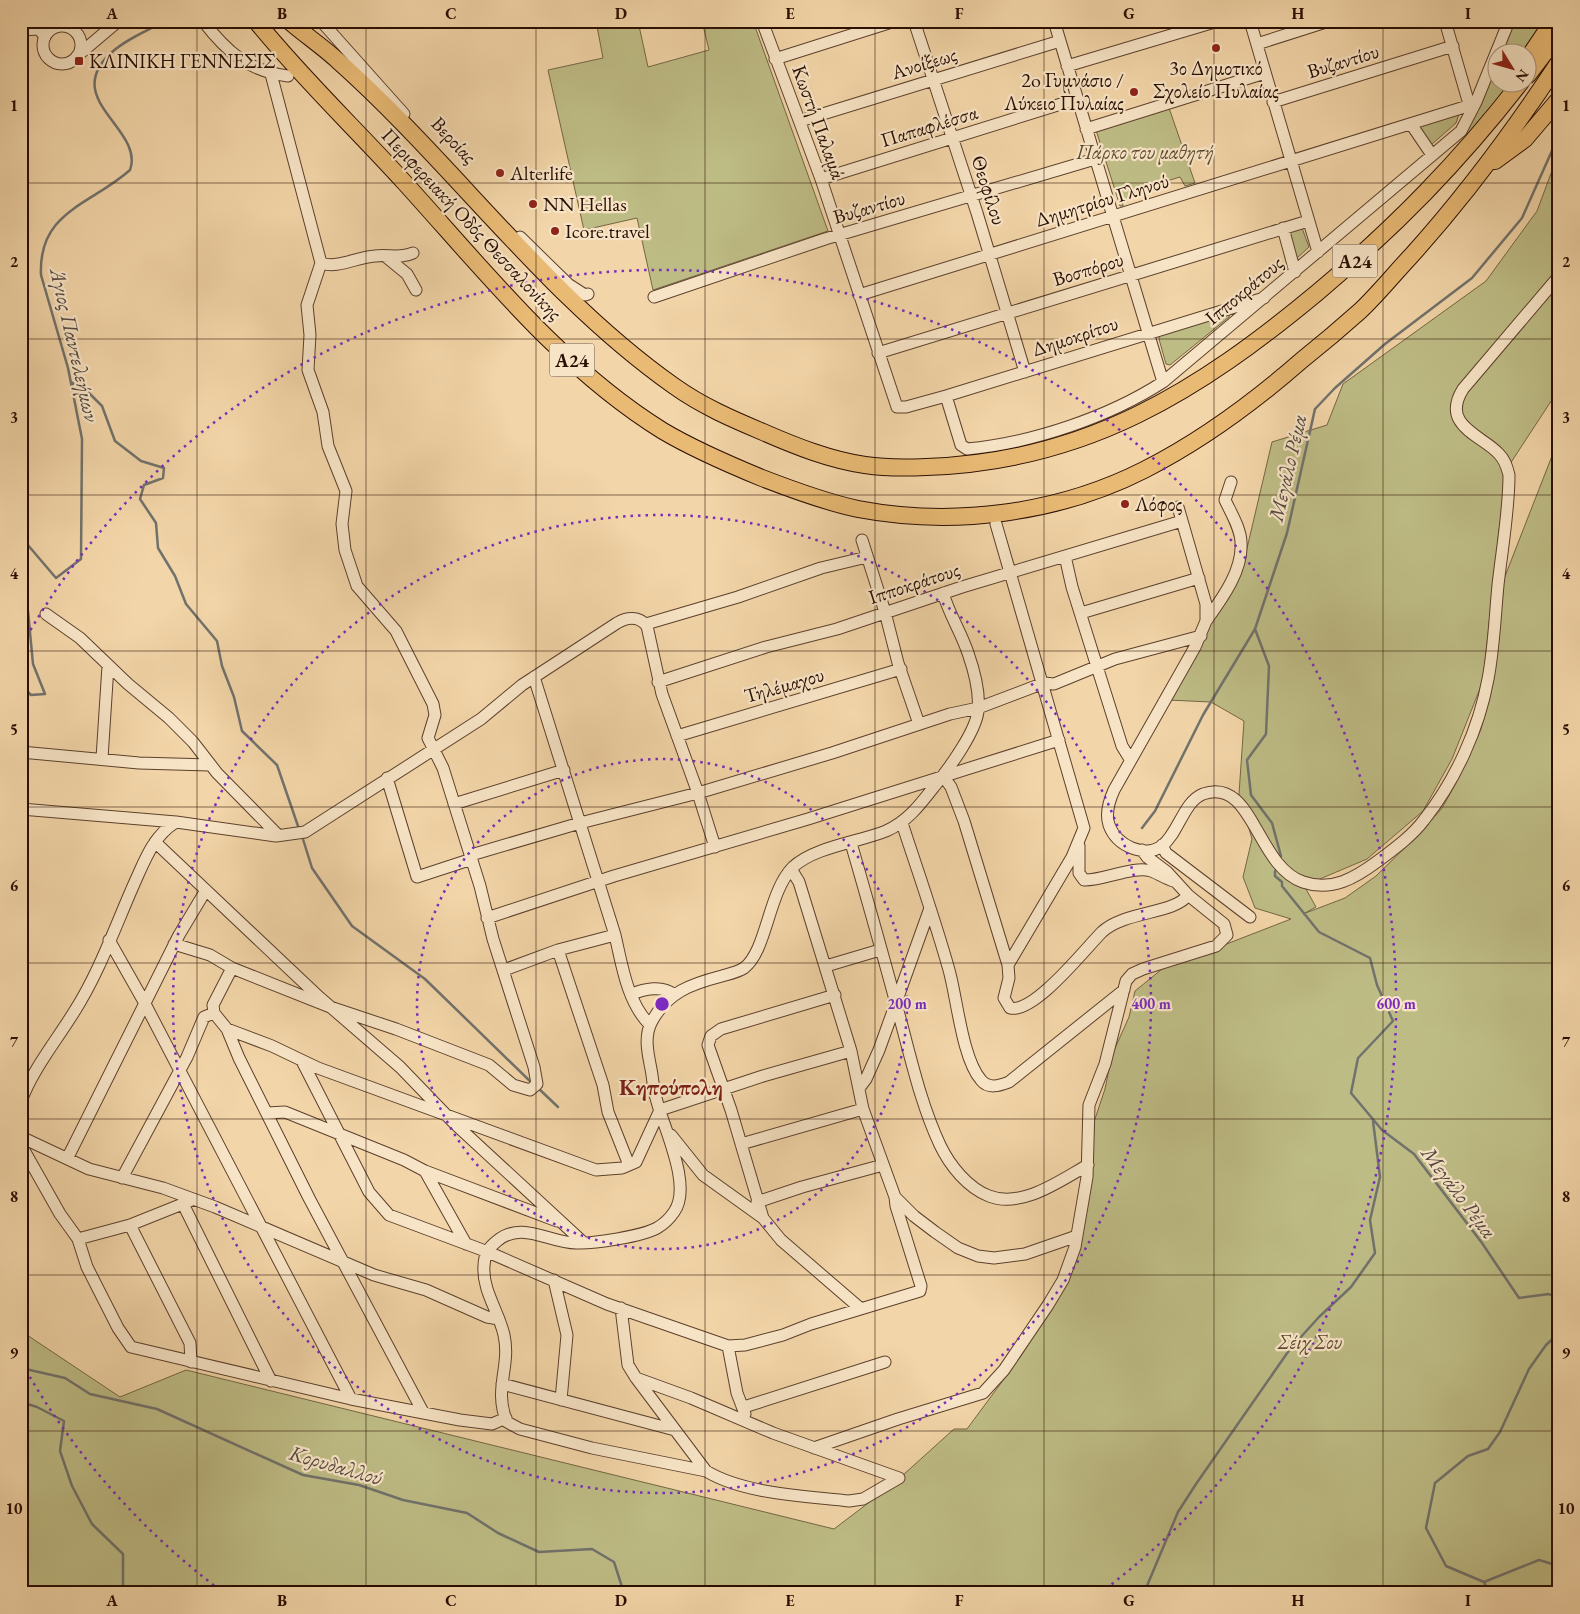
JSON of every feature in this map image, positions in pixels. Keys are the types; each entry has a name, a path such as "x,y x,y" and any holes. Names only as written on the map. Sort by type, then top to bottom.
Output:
{"highway":[{"name":"Περιφερειακή Οδός Θεσσαλονίκης","path":"256,21 512,301 610,393 662,430 717,460 782,486 840,504 887,513 969,516 1033,508 1121,481 1179,451 1270,387 1361,310 1418,248 1485,168 1559,62"},
{"name":"Περιφερειακή Οδός Θεσσαλονίκης","path":"289,21 337,59 569,298 628,350 670,383 705,406 778,440 835,458 881,467 946,468 996,462 1083,438 1120,425 1159,405 1224,365 1262,338 1358,258 1426,194 1513,92"},
{"path":"1538,43 1553,21"},
{"path":"1538,62 1559,34"},
{"path":"1503,105 1509,92"},
{"path":"1485,168 1525,139 1559,99"}],"street":[{"path":"203,21 233,55 256,69 288,76"},
{"name":"Βεροίας","path":"321,21 439,152 544,260 568,284 585,295 588,294"},
{"name":"Κωστή Παλαμά","path":"762,21 821,179 897,407"},
{"path":"775,59 864,26 895,21"},
{"name":"Θεοφίλου","path":"914,21 990,253 1025,372"},
{"path":"1054,21 1095,159 1150,332 1163,382"},
{"path":"1067,66 1218,21"},
{"path":"1250,21 1318,252"},
{"path":"1257,44 1329,21"},
{"path":"1445,21 1462,72 1471,108"},
{"name":"Ιπποκράτους","path":"1501,42 1509,21"},
{"path":"45,38 51,30 60,26 70,28 79,36 90,38 118,22"},
{"path":"21,30 39,29 45,38 45,51 52,60 66,63 118,22"},
{"path":"76,57 81,47 79,36"},
{"name":"Ανοίξεως","path":"800,121 1060,41"},
{"name":"Βυζαντίου","path":"1273,102 1453,46"},
{"path":"1462,72 1475,80 1484,76 1488,71"},
{"path":"1086,129 1171,104 1265,73"},
{"path":"174,944 210,955 232,968 330,1007 396,1029 489,1065 513,1085 530,1090 536,1086 537,1079 487,918 471,857 443,768 428,738 435,715 433,704 396,631 357,586 345,550 342,524 346,491 328,446 323,412 308,370 310,335 307,305 321,263 272,74"},
{"name":"Ιπποκράτους","path":"946,396 961,445 969,449 1015,441 1077,422 1138,398 1163,382 1461,131 1488,74"},
{"name":"Παπαφλέσσα","path":"821,179 1077,99"},
{"name":"Δημητρίου Γληνού","path":"859,295 1411,124 1471,108"},
{"path":"1411,124 1432,155"},
{"name":"Βυζαντίου","path":"654,296 839,235 1095,159"},
{"name":"Βοσπόρου","path":"878,353 1308,221"},
{"path":"1283,228 1295,272"},
{"path":"321,263 335,264 367,256 413,253"},
{"path":"386,256 408,274 416,290"},
{"path":"1231,482 1225,500 1242,543 1234,575 1206,621 1201,636 1130,759 1110,798 1107,816 1109,824 1118,840 1133,848 1142,850 1162,846 1173,836 1192,802 1206,793 1223,792 1240,802 1270,856 1284,871 1301,881 1313,885 1330,885 1347,881 1364,871 1424,821 1466,750 1476,723 1486,688 1509,486 1503,458 1493,447 1464,427 1458,412 1457,400 1463,389 1559,276"},
{"name":"Δημοκρίτου","path":"897,407 906,407 946,396 1264,298"},
{"path":"1178,507 1206,604 1206,621"},
{"name":"Ιπποκράτους","path":"658,682 766,647 837,629 943,593 1182,521"},
{"path":"996,524 1084,822 1078,843 1008,965"},
{"path":"862,540 919,724"},
{"path":"21,809 176,822 278,835 305,832 433,748 481,719 534,677 622,620 633,618 646,624 738,597 821,568 867,556"},
{"path":"1065,556 1122,746 1130,759"},
{"path":"1081,613 1199,578"},
{"path":"636,1378 746,1421 773,1434 899,1478 863,1498 849,1501 745,1486 706,1471 630,1457 555,1438 510,1424 506,1418 500,1398 505,1346 499,1320 484,1275 484,1263 488,1252 500,1239 515,1232 527,1232 567,1243 584,1243 650,1231 661,1226 675,1211 680,1202 681,1192 666,1127 660,1110 647,1046 650,1025 673,994 688,986 733,972 748,965 755,955 777,892 791,869 806,858 902,823 942,776 961,749 977,717 978,708 971,662 943,593"},
{"path":"46,614 80,638 108,666 179,728 210,765 278,835"},
{"path":"646,624 658,682 698,793 715,847"},
{"path":"387,778 417,877 471,857 580,823 698,793 846,749 919,724 978,708 1044,683 1054,684 1115,660 1201,636"},
{"path":"102,758 108,666"},
{"name":"Τηλέμαχου","path":"677,736 901,669"},
{"path":"534,677 616,935 625,977 642,1017 650,1025"},
{"path":"487,918 1059,740"},
{"path":"21,752 102,758 139,763 210,765"},
{"path":"454,804 564,770"},
{"path":"942,776 952,791 964,821 1008,965 1009,978 1004,1000 1010,1008 1018,1009 1030,1002 1068,971 1100,934 1112,924 1177,904 1188,894"},
{"path":"21,1101 37,1069 78,1006 143,864 155,842 162,831 176,822"},
{"path":"902,823 949,970 970,1058 980,1079 987,1085 998,1086 1009,1082 1124,990"},
{"path":"155,842 330,1007 400,1067 444,1113 584,1243"},
{"path":"851,842 923,1098 940,1145 954,1166 969,1184 990,1197 1020,1197 1043,1190 1088,1165"},
{"path":"1078,843 1079,873 1084,880 1098,881 1113,874 1150,870 1177,882"},
{"path":"1162,846 1166,853 1250,917"},
{"path":"814,1448 898,1418 983,1393 1004,1370 1058,1290 1067,1272 1077,1236 1088,1165 1089,1105 1105,1064 1127,979 1136,972 1210,948 1226,938 1227,931 1224,924 1147,857 1142,850"},
{"path":"302,1061 369,1192 389,1214 488,1252 620,1308 728,1346 745,1345 783,1335 860,1309 918,1293 921,1289 895,1197 863,1109 860,1087 835,995 799,882 791,869"},
{"path":"68,1157 174,944 206,890"},
{"path":"860,1087 871,1068 930,908"},
{"path":"504,970 558,950 616,935"},
{"path":"109,940 263,1228 351,1399"},
{"path":"558,950 603,1085 608,1112 629,1165"},
{"path":"826,966 880,950"},
{"path":"232,968 213,1005 214,1013 227,1029 238,1058 423,1412"},
{"path":"632,994 640,991 665,989 673,994"},
{"path":"763,1218 708,1042 715,1032 835,995"},
{"path":"122,1178 187,1057 204,1017 214,1013"},
{"path":"227,1029 272,1046 302,1061 596,1170 622,1168 636,1162 660,1110 851,1051"},
{"path":"741,1144 863,1109"},
{"path":"267,1113 285,1112 404,1160 425,1171 562,1223"},
{"path":"666,1127 703,1175 763,1218 781,1240 860,1309"},
{"path":"21,1137 68,1157 89,1169 164,1188 194,1199 234,1214 392,1282 426,1290 487,1317 499,1320"},
{"path":"21,1145 60,1214 78,1239 87,1267 128,1345 146,1352 351,1399 487,1424 496,1423 506,1418"},
{"path":"757,1202 882,1165"},
{"path":"425,1171 466,1244"},
{"path":"895,1197 930,1228 952,1244 974,1256 994,1258 1019,1255 1043,1249 1077,1236"},
{"path":"78,1239 130,1225 194,1199"},
{"path":"183,1204 271,1381"},
{"path":"130,1225 190,1343 191,1362"},
{"path":"554,1280 559,1309 567,1335 561,1400"},
{"path":"620,1308 626,1357 630,1369 706,1471"},
{"path":"728,1346 746,1421"},
{"path":"744,1407 885,1362"},
{"path":"502,1384 675,1430"}],"green space":[{"path":"596,21 638,21 648,67 709,50 702,21 753,21 828,231 653,290 637,218 584,230 548,70 603,58"},
{"path":"1513,21 1549,21 1534,42 1506,42"},
{"path":"1488,84 1488,92 1502,92 1471,135 1465,134"},
{"name":"Πάρκο του μαθητή","path":"1169,108 1195,183 1185,186 1180,177 1141,189 1142,194 1122,200 1123,206 1120,206 1096,130"},
{"path":"1459,114 1456,123 1431,145 1419,126"},
{"name":"Σέιχ Σου","path":"1559,152 1559,389 1508,467 1499,531 1483,681 1452,759 1423,811 1367,859 1308,884 1288,875 1306,889 1316,907 1303,914 1345,898 1376,876 1421,832 1442,808 1481,729 1488,703 1502,584 1559,438 1559,1593 21,1593 21,1281 27,1335 120,1397 186,1370 834,1529 892,1485 954,1429 967,1429 1021,1356 1065,1287 1074,1264 1092,1172 1094,1122 1105,1089 1112,1055 1129,1017 1135,991 1162,969 1291,919 1255,908 1243,877 1252,839 1239,794 1244,721 1211,702 1168,700 1244,561 1272,442 1327,425 1343,384 1486,281 1537,211"},
{"path":"1302,228 1309,247 1296,259 1288,232"},
{"path":"1230,314 1229,317 1170,365 1166,364 1159,339 1160,334"}],"waterway":[{"name":"Άγιος Παντελεήμων","path":"21,545 27,544 56,578 81,559 82,439 68,368 41,275 42,254 48,237 58,223 70,212 130,170 131,155 126,141 99,100 95,85 98,70 117,48 165,21"},
{"name":"Μεγάλο Ρέμα","path":"1281,856 1272,823 1251,795 1247,760 1266,734 1269,666 1255,629 1287,533 1315,409 1335,388 1385,344 1472,278 1522,218 1559,135"},
{"path":"71,382 87,391 102,406 115,441 141,461 164,468 163,478 144,485 140,499 156,523 158,548 175,576 186,604 217,641 222,666 234,697 242,731 277,765 299,829"},
{"name":"Άγιος Παντελεήμων","path":"21,607 28,611 33,664 45,694 31,695 21,685"},
{"path":"1142,828 1155,811 1203,715 1255,629"},
{"path":"302,836 312,868 352,926 425,979 533,1084"},
{"name":"Μεγάλο Ρέμα","path":"1275,871 1275,876 1282,882 1282,886 1319,932 1370,958 1377,985 1393,1021 1358,1058 1351,1093 1382,1130 1414,1154 1482,1243 1519,1298 1549,1294 1559,1299"},
{"path":"537,1087 558,1107"},
{"path":"1144,1593 1178,1512 1196,1484 1290,1349 1319,1317 1351,1287 1375,1253 1370,1220 1380,1177 1373,1121"},
{"name":"Μεγάλο Ρέμα","path":"1559,1333 1546,1345 1529,1369 1500,1432 1488,1449 1468,1456 1435,1483 1426,1528 1446,1566 1484,1582 1539,1560 1559,1566"},
{"name":"Κορυδαλλού","path":"21,1368 65,1378 90,1394 157,1409 303,1475 359,1485 403,1500 467,1513 498,1533 539,1552 592,1549 614,1562 624,1593"},
{"name":"Άγιος Παντελεήμων","path":"21,1402 37,1407 64,1421 60,1451 72,1486 92,1524 123,1554 123,1593"},
{"path":"1484,1582 1489,1593"}],"place":[{"name":"3ο Δημοτικό Σχολείο Πυλαίας","path":"1216,48"},
{"name":"ΚΛΙΝΙΚΗ ΓΕΝΝΕΣΙΣ","path":"79,61"},
{"name":"2o Γυμνάσιο / Λύκειο Πυλαίας","path":"1134,92"},
{"name":"Alterlife","path":"500,173"},
{"name":"NN Hellas","path":"533,204"},
{"name":"Icore.travel","path":"555,231"},
{"name":"Λόφος","path":"1125,504"}],"district":[{"name":"Κηπούπολη","path":"671,1087"}]}
